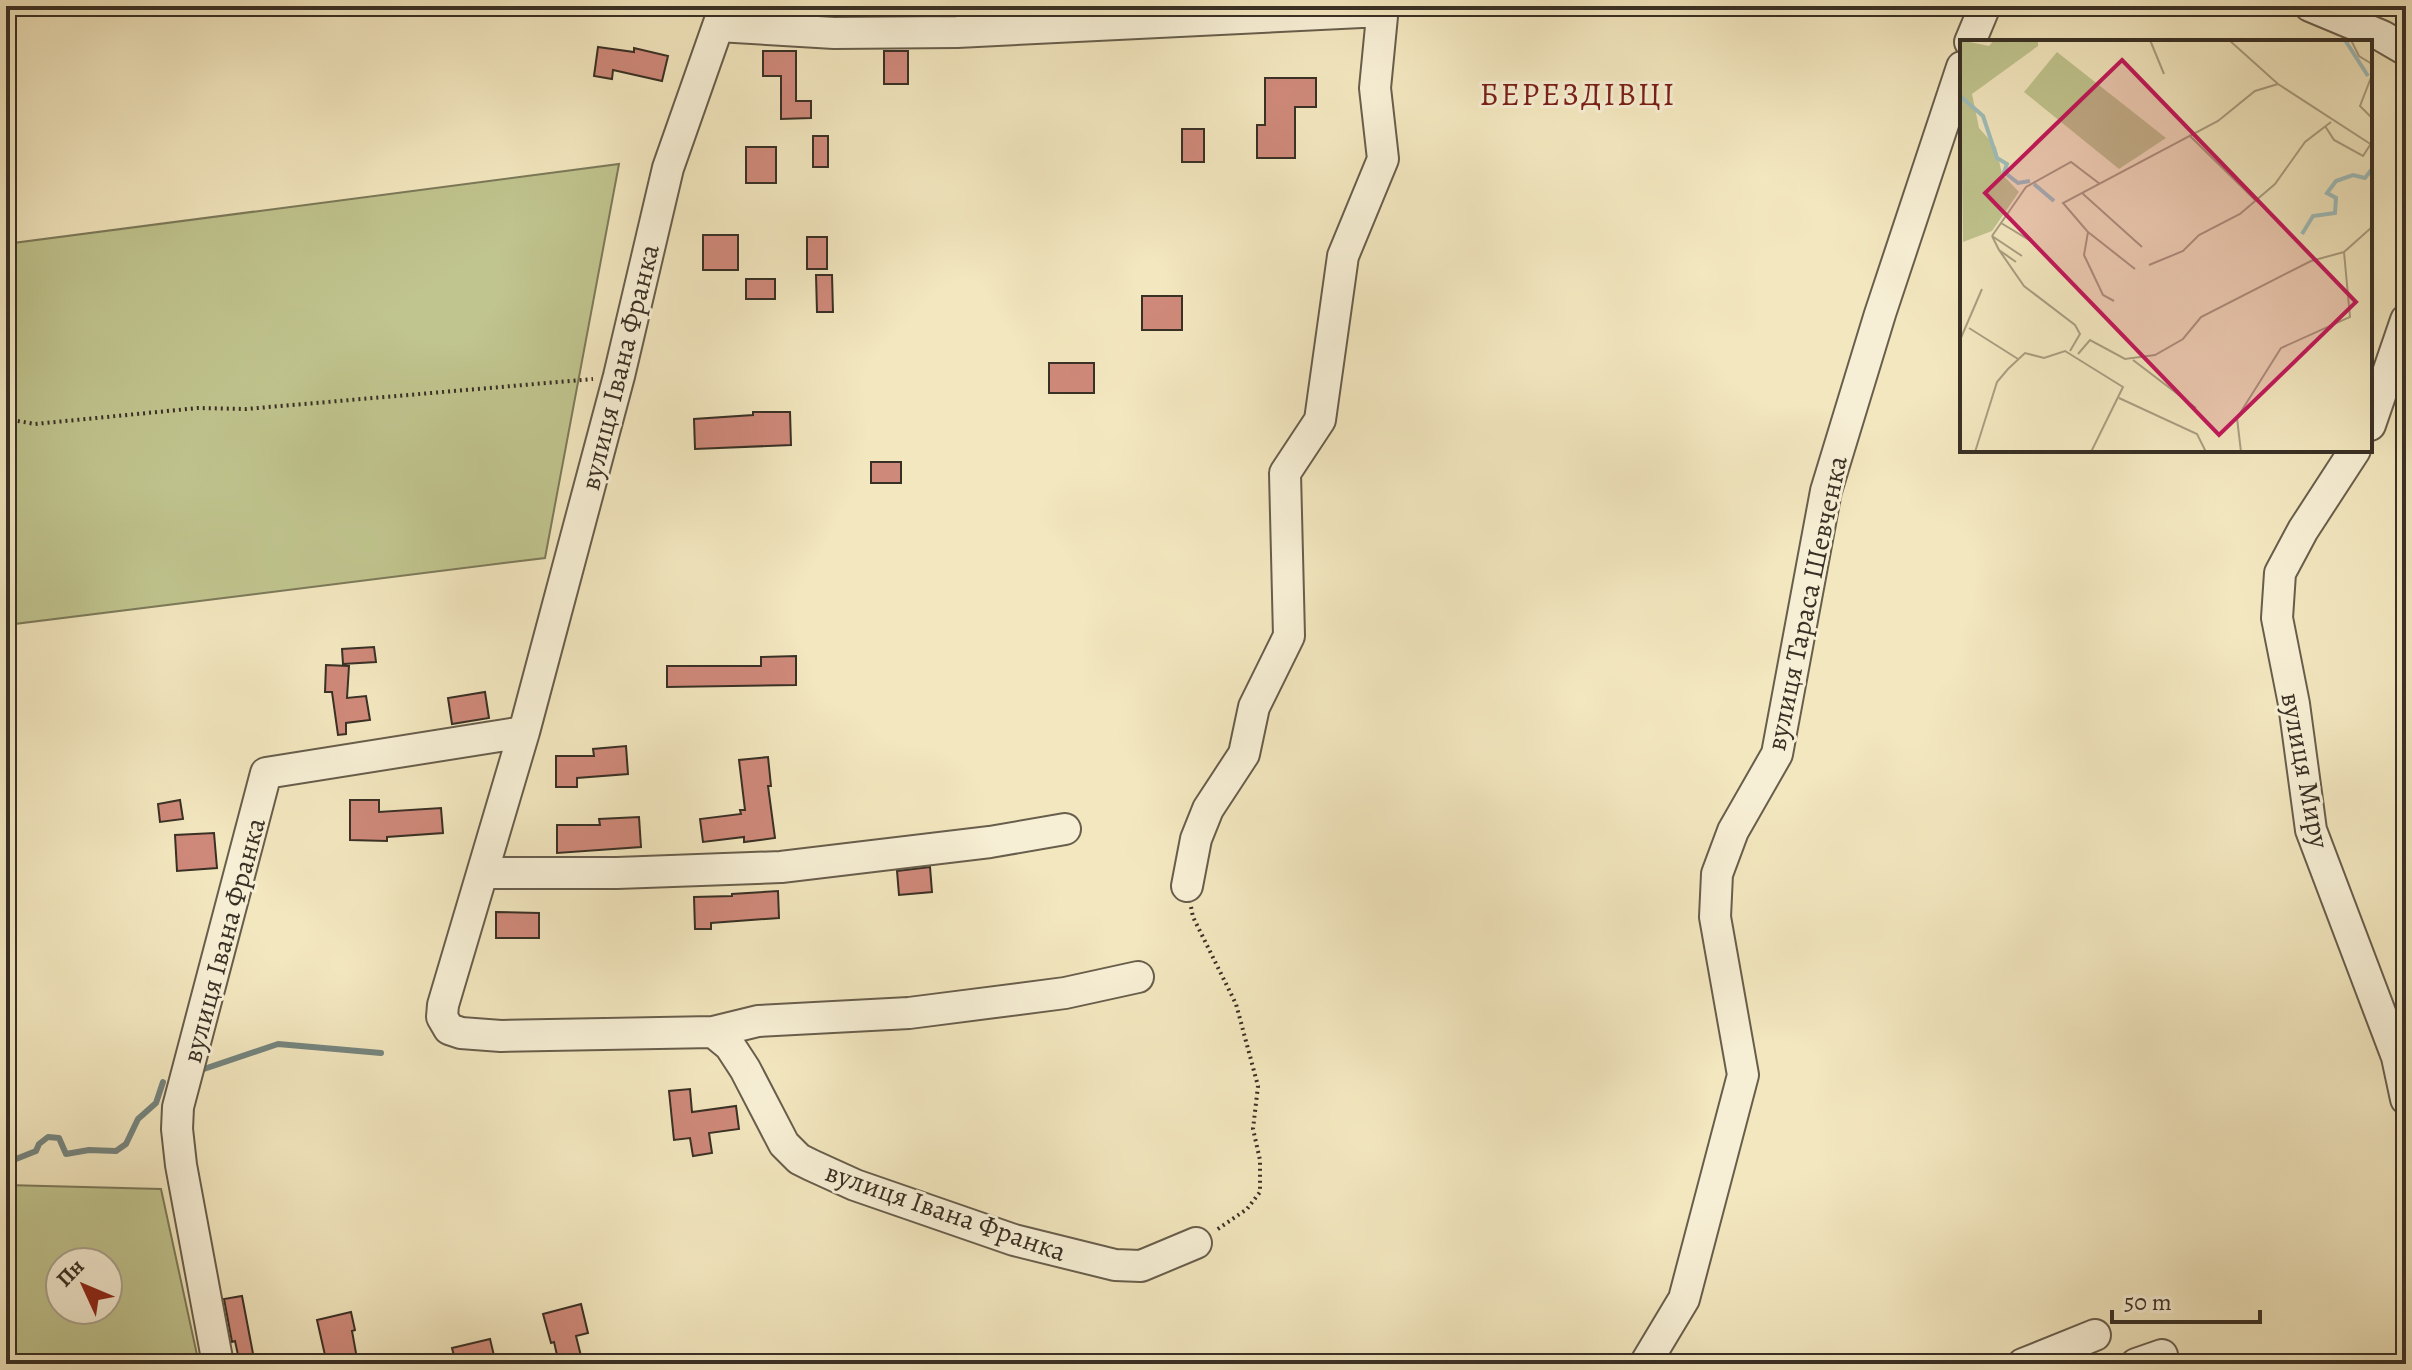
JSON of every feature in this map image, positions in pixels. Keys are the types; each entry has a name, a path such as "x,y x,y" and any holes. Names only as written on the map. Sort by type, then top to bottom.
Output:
{"street":[{"path":"1971,40 1985,6"},
{"path":"2310,6 2382,36 2406,50"},
{"path":"722,16 834,33 957,32 1382,8 1375,88 1383,159 1343,256 1320,420 1285,473 1289,636 1254,707 1244,754 1208,809 1196,839 1187,886"},
{"name":"вулиця Івана Франка","path":"722,16 668,168 619,376 524,732 442,1017 449,1029 461,1033 501,1036 713,1032 730,1046 745,1069 784,1144 799,1159 833,1175 1014,1240 1115,1265 1141,1266 1196,1243"},
{"name":"вулиця Тараса Шевченка","path":"1645,1364 1684,1299 1743,1075 1715,917 1717,874 1733,831 1777,754 1826,491 1880,314 1960,73"},
{"path":"2372,419 2406,320"},
{"name":"вулиця Миру","path":"2354,452 2303,530 2280,573 2277,618 2294,704 2311,830 2397,1057 2406,1099"},
{"name":"вулиця Івана Франка","path":"218,1364 181,1165 178,1107 266,773 524,732"},
{"path":"483,873 617,873 781,867 990,842 1065,829"},
{"path":"713,1032 758,1021 909,1013 1065,993 1138,977"},
{"path":"2023,1364 2095,1335"}],"path":[{"path":"6,419 35,424 198,408 246,409 619,376"},
{"path":"1187,886 1193,917 1236,1004 1253,1060 1258,1086 1253,1129 1260,1160 1260,1192 1247,1209 1196,1243"}],"green space":[{"path":"619,164 545,558 6,625 6,244"},
{"path":"6,1185 161,1189 199,1364 6,1364"}],"building":[{"path":"922,6 940,6 940,14 921,14"},
{"path":"598,47 634,52 634,48 668,56 662,81 613,70 612,79 594,76"},
{"path":"763,51 796,51 796,101 811,101 811,118 781,119 781,76 763,76"},
{"path":"884,51 908,51 908,84 884,84"},
{"path":"1265,78 1316,78 1316,107 1295,107 1295,158 1257,158 1257,125 1265,125"},
{"path":"1182,129 1204,129 1204,162 1182,162"},
{"path":"813,136 828,136 828,167 813,167"},
{"path":"746,147 776,147 776,183 746,183"},
{"path":"703,235 738,235 738,270 703,270"},
{"path":"807,237 827,237 827,269 807,269"},
{"path":"816,275 832,275 833,312 817,312"},
{"path":"746,279 775,279 775,299 746,299"},
{"path":"1142,296 1182,296 1182,330 1142,330"},
{"path":"1049,363 1094,363 1094,393 1049,393"},
{"path":"753,412 790,412 791,445 695,449 694,419 753,415"},
{"path":"871,462 901,462 901,483 871,483"},
{"path":"374,647 376,662 343,664 342,649"},
{"path":"796,656 796,685 667,687 667,666 761,666 761,657"},
{"path":"326,665 349,666 347,698 366,696 370,720 346,723 346,734 338,735 332,692 325,692"},
{"path":"485,692 489,718 452,724 448,698"},
{"path":"626,746 628,774 577,778 577,787 556,787 556,756 594,756 593,749"},
{"path":"768,757 771,786 768,786 775,838 744,842 744,837 703,842 700,819 741,814 740,810 745,810 739,760"},
{"path":"180,800 183,819 160,822 158,804"},
{"path":"350,800 379,800 379,812 441,808 443,833 387,837 387,841 350,840"},
{"path":"639,817 641,847 557,853 557,825 600,825 599,819"},
{"path":"214,833 217,868 177,871 175,835"},
{"path":"930,867 932,892 899,895 897,871"},
{"path":"778,891 779,918 711,923 711,929 695,929 694,897"},
{"path":"496,912 539,913 539,938 496,938"},
{"path":"690,1089 692,1112 736,1106 739,1129 709,1133 712,1153 693,1156 690,1138 674,1140 669,1091"},
{"path":"242,1296 255,1364 240,1364 235,1341 232,1342 224,1299"},
{"path":"581,1304 588,1333 576,1336 583,1364 559,1364 543,1314"},
{"path":"351,1312 358,1364 327,1364 317,1320"},
{"path":"490,1339 496,1364 456,1364 452,1348"}],"waterway":[{"path":"198,1071 278,1044 381,1053"},
{"path":"6,1163 36,1151 48,1137 59,1138 66,1154 89,1150 116,1151 126,1144 138,1119 156,1103 163,1082"}],"district":[{"name":"БЕРЕЗДІВЦІ","path":"1578,94"}]}
